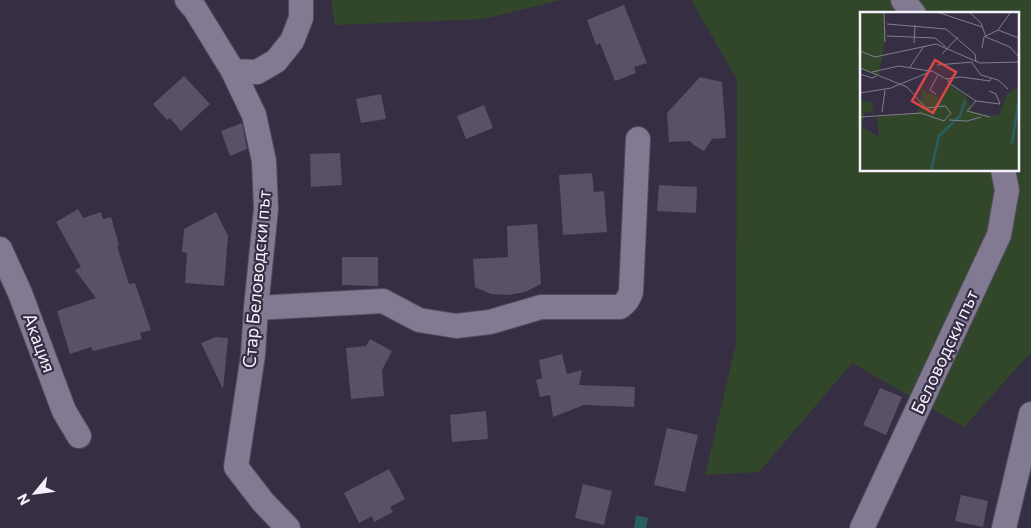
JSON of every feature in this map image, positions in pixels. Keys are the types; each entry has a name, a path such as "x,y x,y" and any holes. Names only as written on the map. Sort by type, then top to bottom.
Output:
{"street":[{"name":"Стар Беловодски път","path":"187,0 195,9 233,71 254,115 264,161 266,209 253,355 236,468 263,502 288,528"},
{"path":"233,71 257,72 276,61 292,41 301,18 301,0"},
{"path":"903,0 912,12"},
{"path":"256,308 383,301 419,320 456,326 490,322 541,307 620,307 630,298 631,292 638,139"},
{"name":"Беловодски път","path":"862,528 999,235 1007,190 1003,171"},
{"name":"Акация","path":"0,249 20,293 64,411 79,436"},
{"path":"1004,528 1031,414"},
{"path":"263,502 267,528"}],"shaded area":[{"path":"331,0 561,0 484,19 335,25"},
{"path":"691,0 1031,0 1031,352 964,427 852,363 759,472 705,475 736,344 737,79"},
{"path":"636,515 648,518 646,528 634,528"}],"building":[{"path":"624,5 647,63 634,67 636,73 615,81 600,43 596,45 587,20"},
{"path":"184,76 210,104 181,131 170,118 167,120 153,104"},
{"path":"700,77 722,82 726,138 712,139 704,151 690,141 669,142 667,113"},
{"path":"381,94 386,119 361,123 356,99"},
{"path":"484,105 493,128 466,139 457,116"},
{"path":"242,123 247,149 230,156 221,131"},
{"path":"340,153 342,185 311,187 310,154"},
{"path":"592,173 594,192 604,191 607,232 563,235 559,175"},
{"path":"659,185 697,187 696,213 657,211"},
{"path":"78,209 83,218 101,212 103,219 111,217 119,245 117,246 129,284 135,283 151,330 140,333 142,339 93,351 91,347 70,354 57,311 96,298 75,270 81,267 56,222"},
{"path":"216,212 228,236 224,286 185,283 187,253 182,252 184,229"},
{"path":"537,224 541,284 525,292 508,295 491,294 475,287 473,259 508,257 507,226"},
{"path":"342,257 378,257 378,286 342,285"},
{"path":"216,337 228,338 223,389 201,343"},
{"path":"370,339 392,351 382,370 384,396 351,399 346,348 366,346"},
{"path":"562,354 567,374 582,370 579,385 635,387 634,407 584,405 553,417 550,395 540,397 536,380 542,378 539,360"},
{"path":"880,388 902,397 886,435 863,425"},
{"path":"486,411 488,439 452,442 450,415"},
{"path":"667,428 698,435 685,492 654,485"},
{"path":"389,469 405,499 390,507 393,512 374,522 372,516 359,523 344,493"},
{"path":"583,484 612,491 604,525 575,518"},
{"path":"961,495 988,501 983,527 955,521"}]}
